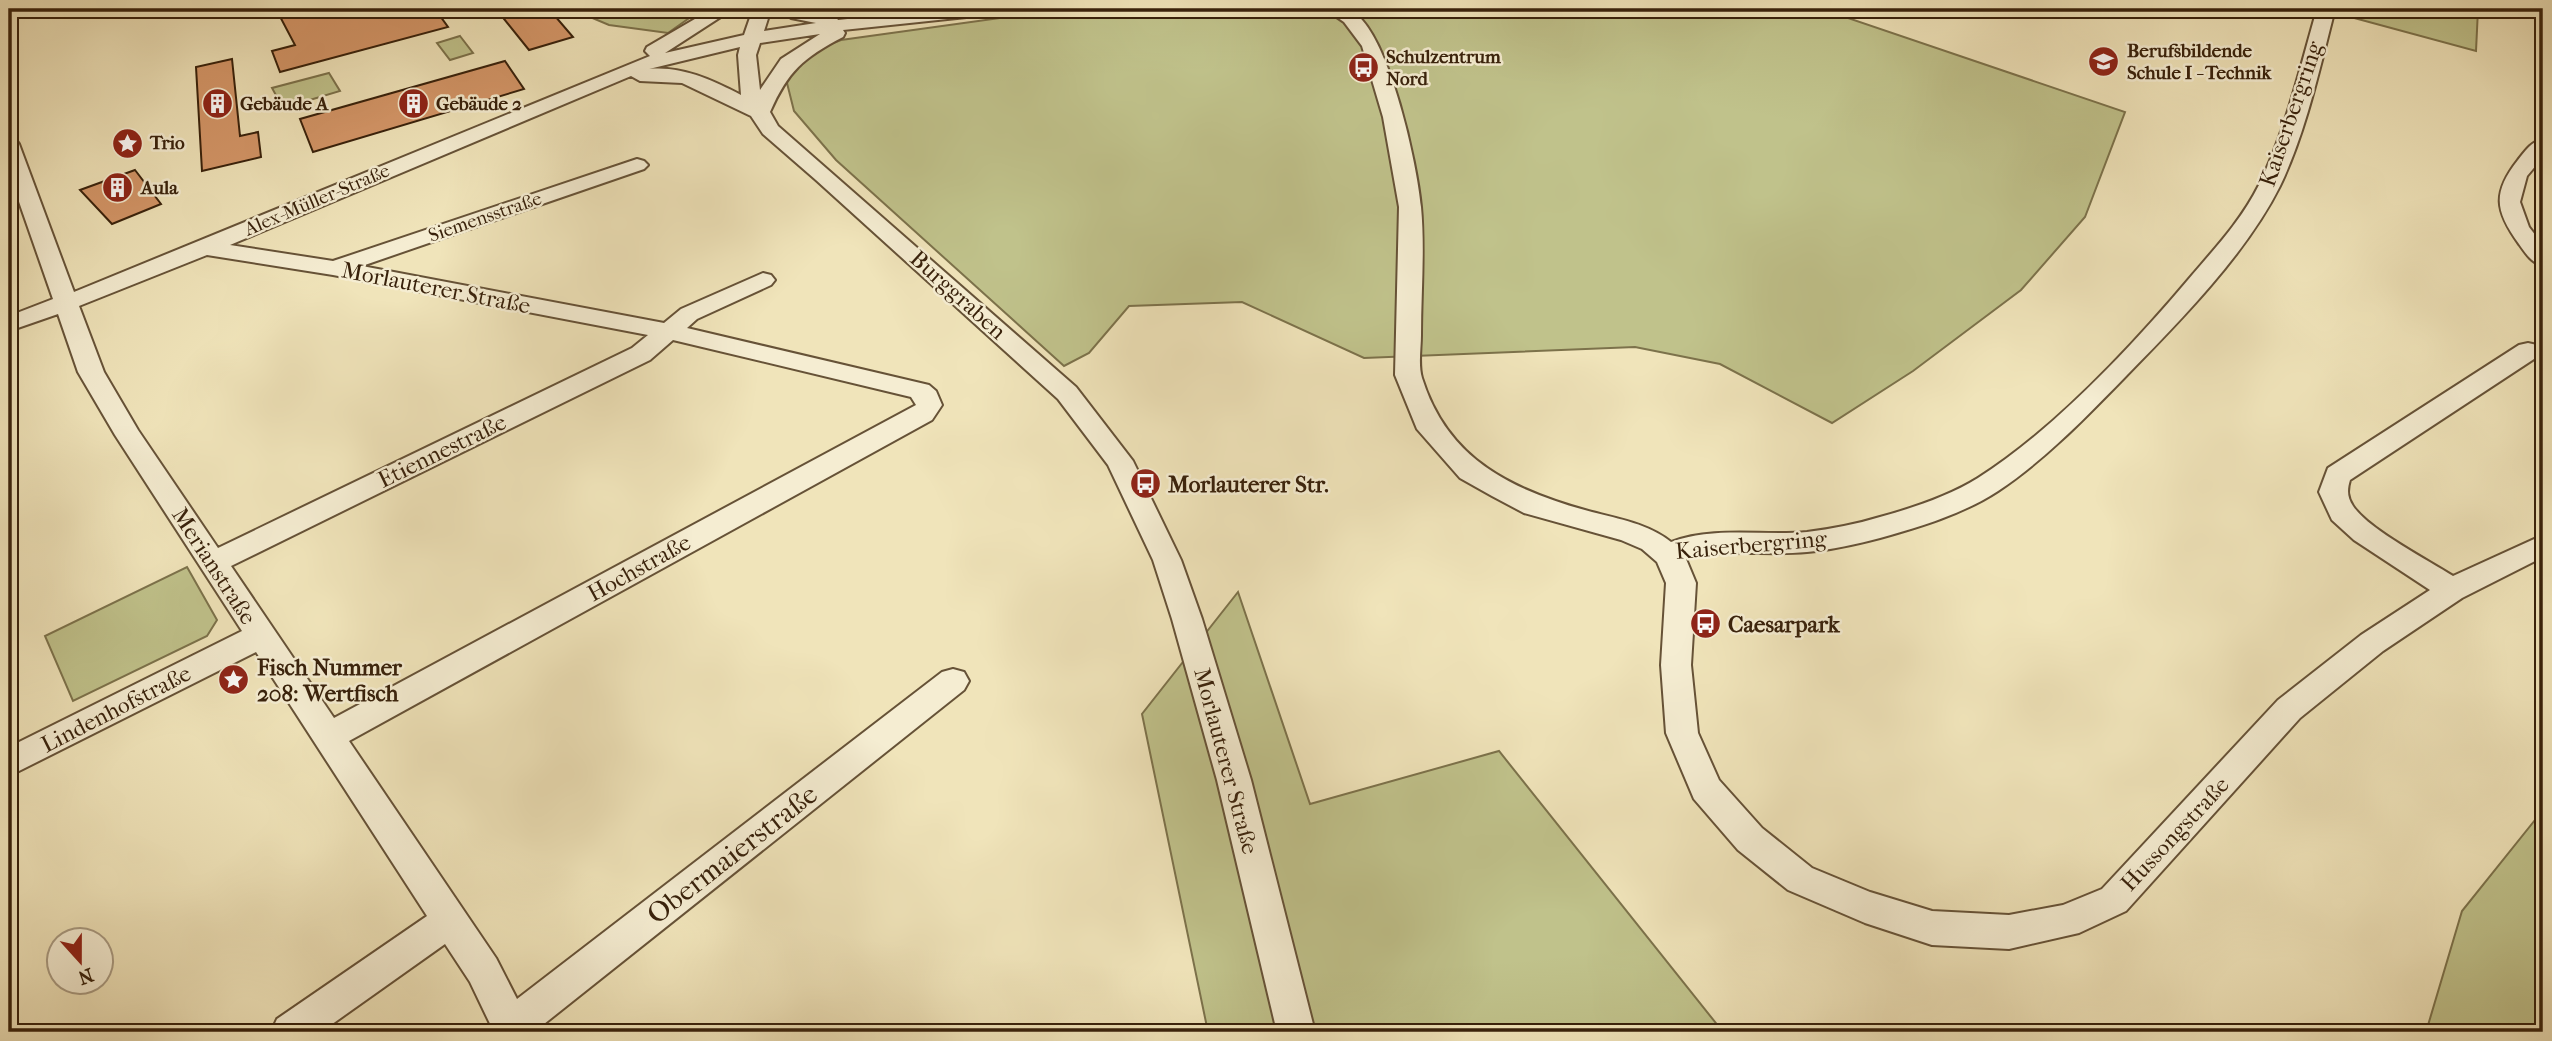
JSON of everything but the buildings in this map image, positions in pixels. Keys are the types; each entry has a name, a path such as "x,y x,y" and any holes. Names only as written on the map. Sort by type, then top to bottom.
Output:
{"street":[{"name":"Alex-Müller-Straße","path":"623,71 724,9"},
{"name":"Burggraben","path":"762,9 747,55 748,84 753,101 770,130 824,175 1067,393 1120,461 1138,495"},
{"path":"788,9 816,19 854,23"},
{"path":"751,39 854,23 995,9"},
{"name":"Kaiserbergring","path":"1334,9 1350,18 1371,46 1393,117 1410,207 1408,375 1430,429 1470,471 1502,489 1534,506 1630,532 1652,542 1667,555 1684,548 1721,543 1807,542 1878,528 1935,510 1986,486 2026,457 2074,414 2166,320 2248,223 2270,184 2300,102 2326,9"},
{"path":"760,112 771,83 795,55 854,23"},
{"name":"Alex-Müller-Straße","path":"9,324 203,248 623,71 673,54 751,39"},
{"name":"Burggraben","path":"593,85 649,74 677,74 700,81 760,112"},
{"path":"9,144 66,303"},
{"path":"2543,145 2522,166 2509,191 2509,213 2524,237 2543,259"},
{"name":"Siemensstraße","path":"333,268 637,165"},
{"name":"Morlauterer Straße","path":"203,248 333,268 667,331 920,391"},
{"path":"667,331 690,314 763,280"},
{"name":"Merianstraße","path":"66,303 72,327 91,372 128,435 451,920 483,970 512,1030"},
{"name":"Etiennestraße","path":"212,563 641,354 667,331"},
{"path":"2452,590 2364,533 2342,513 2333,492 2338,475 2528,351"},
{"name":"Hochstraße","path":"330,736 922,414 929,405 927,397 920,391"},
{"name":"Morlauterer Straße","path":"1138,495 1167,560 1195,646 1234,779 1296,1032"},
{"name":"Hussongstraße","path":"1667,555 1675,566 1681,583 1676,665 1682,733 1706,789 1750,839 1800,879 1865,907 1932,928 2009,932 2066,921 2114,900 2289,709 2372,643 2452,590 2542,548"},
{"name":"Lindenhofstraße","path":"9,762 260,636"},
{"name":"Obermaierstraße","path":"512,1030 953,681"},
{"path":"290,1032 451,920"}],"green space":[{"path":"601,9 702,9 668,33 609,25 590,17"},
{"path":"1066,9 1843,9 1836,14 2125,112 2085,217 2021,290 1913,371 1832,423 1720,364 1635,347 1364,358 1242,302 1129,306 1089,353 1064,366 836,160 794,111 785,75 803,55 841,40"},
{"path":"2321,9 2478,9 2476,51"},
{"path":"460,36 473,53 450,60 437,43"},
{"path":"329,73 340,91 283,108 272,88"},
{"path":"187,567 217,620 207,636 73,701 45,636"},
{"path":"1238,592 1310,804 1499,751 1723,1032 1208,1032 1142,714"},
{"path":"2543,810 2543,1032 2426,1032 2462,911"}],"place":[{"name":"Berufsbildende Schule I - Technik","path":"2104,62"},
{"name":"Schulzentrum Nord","path":"1363,68"},
{"name":"Gebäude A","path":"217,104"},
{"name":"Gebäude 2","path":"413,104"},
{"name":"Trio","path":"127,143"},
{"name":"Aula","path":"118,188"},
{"name":"Morlauterer Str.","path":"1145,484"},
{"name":"Caesarpark","path":"1705,624"},
{"name":"Fisch Nummer 208: Wertfisch","path":"234,680"}]}
